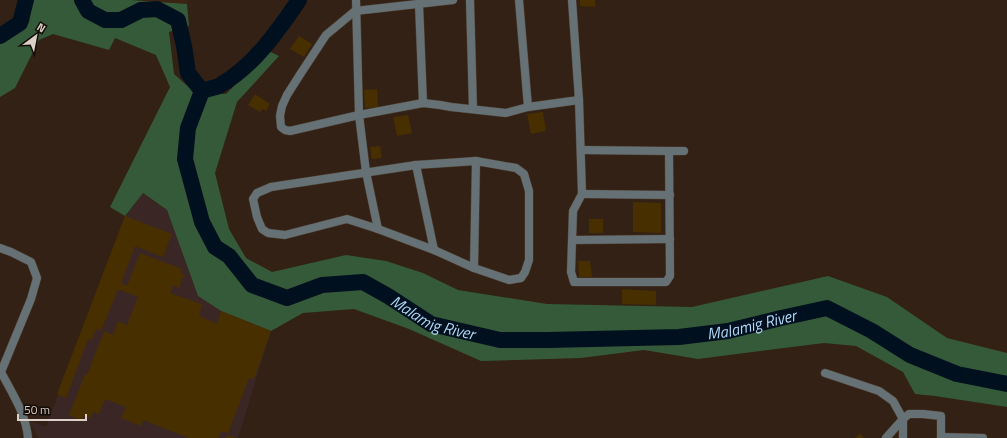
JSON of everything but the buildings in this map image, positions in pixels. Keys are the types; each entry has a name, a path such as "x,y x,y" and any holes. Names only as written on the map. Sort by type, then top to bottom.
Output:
{"street":[{"path":"356,0 359,115 366,172 378,229"},
{"path":"453,0 356,11 326,35 301,72 282,106 280,116 281,127 290,131 359,115 423,103 451,108 506,113 528,107 579,100"},
{"path":"470,0 473,109"},
{"path":"519,0 528,107"},
{"path":"572,0 579,100 582,194 573,211 571,272 574,282 666,282 670,276 670,150"},
{"path":"419,4 423,103"},
{"path":"581,150 684,151"},
{"path":"474,268 476,161"},
{"path":"476,161 516,168 524,174 529,192 529,260 525,272 521,278 509,280 474,268 434,250 347,219 285,235 268,233 262,229 257,217 253,200 257,193 271,187 366,172 416,165 476,161"},
{"path":"416,165 434,250"},
{"path":"582,194 670,196"},
{"path":"573,240 670,239"},
{"path":"0,248 31,262 37,278 31,299 0,372 15,398 23,416 28,438"},
{"path":"825,373 879,391 893,401 903,419 903,438"},
{"path":"886,438 909,414 941,416 941,437 982,438"}],"shaded area":[{"path":"132,0 187,0 187,4"},
{"path":"142,193 167,210 198,296 221,311 271,331 238,438 39,438 29,421 46,427 125,216"}],"green space":[{"path":"33,0 131,0 187,4 189,26 169,32 174,74 195,93 226,94 269,51 279,56 237,102 215,173 229,229 246,258 272,272 346,255 386,261 423,273 458,290 547,304 692,307 828,276 887,297 947,338 1007,353 1007,407 915,394 903,372 856,346 824,343 698,359 644,350 581,358 481,361 409,329 354,309 303,313 271,331 221,311 198,296 167,210 143,193 125,216 110,207 170,87 156,55 115,38 109,50 53,34 39,40 15,88 0,97 0,29 9,38 29,23"}],"waterway":[{"name":"Malamig River","path":"0,36 20,23 26,0"},
{"name":"Malamig River","path":"82,0 88,11 105,20 121,20 141,10 157,9 178,20 188,73 202,91"},
{"path":"202,91 219,86 243,69 264,48 299,0"},
{"name":"Malamig River","path":"202,91 188,128 185,159 202,222 215,247 229,256 252,285 287,298 322,285 363,282 388,296 431,324 500,340 679,337 728,331 827,308 872,331 910,355 957,374 1007,384"}]}
